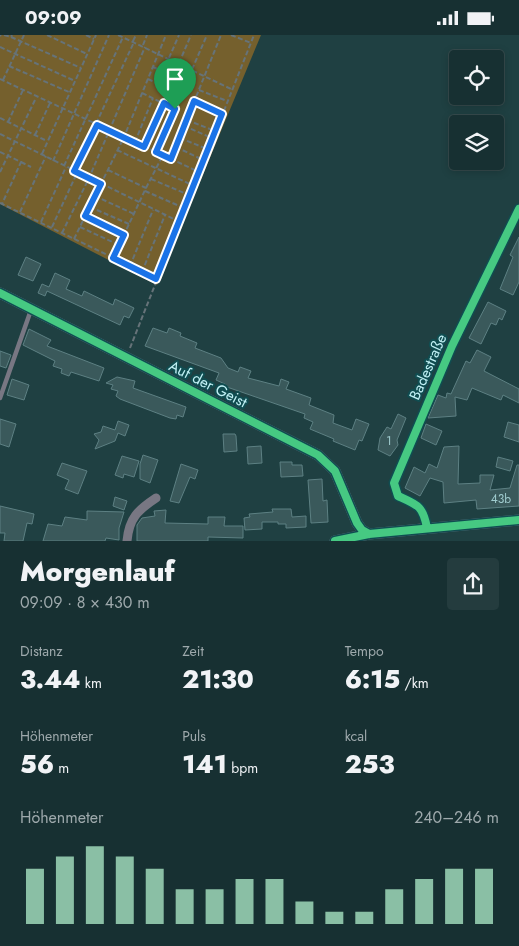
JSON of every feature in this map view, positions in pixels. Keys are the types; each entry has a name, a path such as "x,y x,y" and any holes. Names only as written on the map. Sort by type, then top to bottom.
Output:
{"street":[{"name":"Badestraße","path":"427,528 424,512 418,505 398,495 394,483 452,346 519,209"},
{"name":"Auf der Geist","path":"0,293 318,455 335,471 357,523 370,537"},
{"path":"127,541 128,526 133,516 141,507 156,497"},
{"path":"335,541 427,528 519,520"}],"lane":[{"path":"0,398 31,309"}],"path":[{"path":"4,35 11,36 81,68"},
{"path":"24,35 1,79 198,172"},
{"path":"47,35 88,53"},
{"path":"86,35 94,39"},
{"path":"42,154 96,35"},
{"path":"53,161 109,35"},
{"path":"51,228 136,35"},
{"path":"62,233 89,178 147,35"},
{"path":"74,239 124,137 166,35"},
{"path":"169,58 179,35"},
{"path":"179,63 191,35"},
{"path":"156,152 207,35"},
{"path":"171,159 221,35"},
{"path":"231,35 251,43"},
{"path":"126,357 178,221 254,35"},
{"path":"40,223 121,36 232,89"},
{"path":"0,47 75,81"},
{"path":"9,66 70,93"},
{"path":"153,67 187,82"},
{"path":"148,79 182,95"},
{"path":"8,122 23,90"},
{"path":"199,90 227,101"},
{"path":"142,93 175,109"},
{"path":"0,172 36,97"},
{"path":"135,142 153,98"},
{"path":"194,101 222,114"},
{"path":"35,135 50,103"},
{"path":"144,147 164,103"},
{"path":"0,118 47,141"},
{"path":"187,120 215,131"},
{"path":"184,126 212,138"},
{"path":"0,134 178,221"},
{"path":"180,138 208,149"},
{"path":"176,147 204,160"},
{"path":"117,151 193,185"},
{"path":"0,152 31,167"},
{"path":"113,258 163,155"},
{"path":"20,212 46,156"},
{"path":"21,162 1,203 156,279"},
{"path":"108,170 184,207"},
{"path":"151,179 190,195"},
{"path":"95,196 134,215"},
{"path":"90,207 129,224"},
{"path":"130,266 153,209"},
{"path":"142,272 164,215"},
{"path":"85,216 124,235"},
{"path":"80,227 119,245"}],"shaded area":[{"path":"0,35 261,35 157,285 0,204"}],"building":[{"path":"519,237 519,282 513,295 500,289 513,257 510,255"},
{"path":"26,257 41,264 33,281 18,275"},
{"path":"55,273 70,280 66,289 82,296 84,291 113,305 115,299 134,308 129,318 124,316 120,325 47,291 45,296 38,293 42,284 49,287"},
{"path":"488,302 506,311 502,320 499,318 496,325 491,323 481,344 469,338"},
{"path":"153,328 167,333 169,328 181,333 180,336 197,343 195,348 221,358 228,368 238,372 240,367 251,371 248,378 279,386 281,379 289,382 286,389 311,398 309,405 334,415 333,423 352,430 356,419 369,424 362,441 359,440 355,450 333,441 334,439 310,429 313,422 304,418 305,414 224,386 225,384 216,380 219,373 145,346"},
{"path":"29,329 51,340 47,346 104,368 99,381 71,372 69,376 61,373 62,369 53,366 55,361 23,345"},
{"path":"477,350 491,357 484,371 519,389 519,403 503,395 501,400 472,388 467,400 455,397 456,416 428,418 438,395 446,398 447,393 451,394 466,361 470,363"},
{"path":"0,351 11,355 6,368 0,366"},
{"path":"117,377 135,381 133,388 186,407 183,417 177,415 176,419 170,418 120,399 116,396 118,391 111,389 113,385 106,383"},
{"path":"12,379 29,385 24,400 7,395"},
{"path":"398,414 406,418 397,440 398,445 390,456 378,450 380,438 387,427 391,429"},
{"path":"0,419 16,424 9,447 0,444"},
{"path":"118,421 129,425 125,436 118,433 115,441 95,449 99,440 94,434 101,432 103,426 115,430"},
{"path":"508,422 519,425 519,442 504,437"},
{"path":"426,424 442,431 436,445 421,438"},
{"path":"223,434 235,434 237,451 224,452"},
{"path":"261,446 262,463 248,464 247,447"},
{"path":"459,446 458,484 480,483 480,475 494,475 490,490 510,488 517,465 519,465 519,506 477,509 476,500 444,503 443,482 430,478 420,496 405,488 414,467 425,473 429,464 437,468 444,447"},
{"path":"143,455 158,460 150,483 140,479 140,464"},
{"path":"122,456 139,461 134,477 124,474 123,478 115,475"},
{"path":"498,457 513,461 510,471 496,467"},
{"path":"280,462 292,462 292,465 302,465 303,476 281,477"},
{"path":"62,463 87,471 78,494 65,489 69,480 57,475"},
{"path":"181,464 198,470 195,479 190,477 179,503 170,501"},
{"path":"322,479 323,501 327,500 328,522 311,523 308,480"},
{"path":"115,497 127,501 124,510 113,506"},
{"path":"0,506 34,514 32,524 27,523 23,541 4,541 5,533 0,533"},
{"path":"272,509 291,509 292,517 306,516 306,527 286,528 286,524 278,524 278,522 262,522 262,529 245,530 244,518 250,517 249,514 273,512"},
{"path":"166,510 165,523 208,524 208,517 225,517 224,526 243,526 243,538 208,537 208,541 137,541 137,525 142,518 155,516 154,511"},
{"path":"87,511 124,512 119,528 119,540 106,538 105,541 43,541 48,524 62,526 65,517 87,520"}],"cycle path":[{"path":"427,528 424,515 415,504 398,496 394,483 452,346 519,209"},
{"path":"0,293 318,455 335,471 357,523 362,530 369,534"},
{"path":"335,541 369,534 519,520"}],"route":[{"path":"194,101 222,114 156,279 113,258 124,235 85,216 101,184 74,171 97,125 144,147 164,103 175,109 156,152 171,159 194,101"}]}
